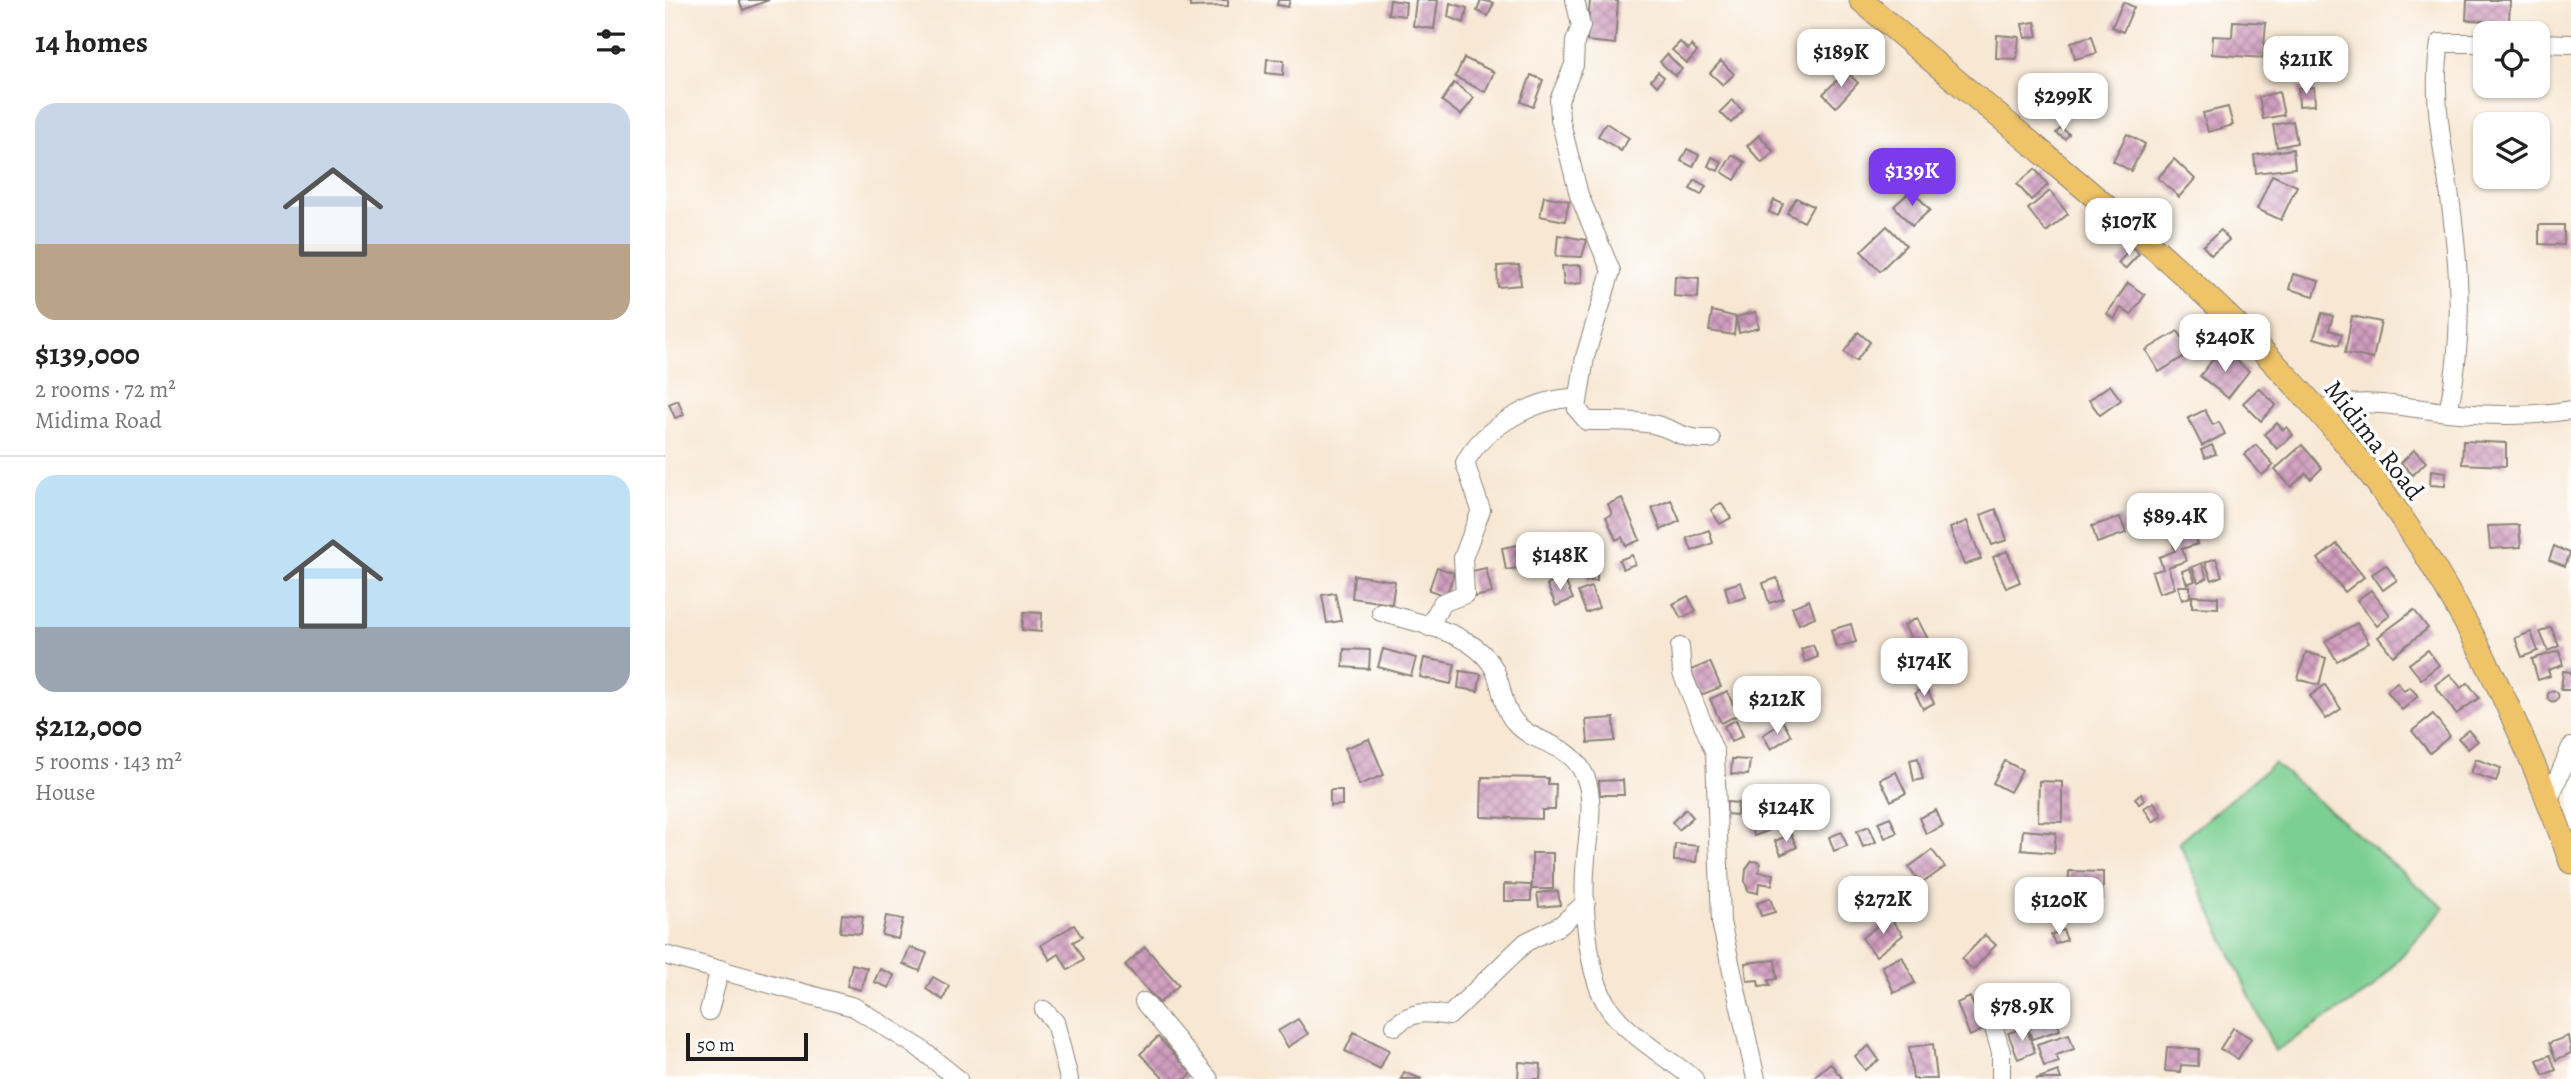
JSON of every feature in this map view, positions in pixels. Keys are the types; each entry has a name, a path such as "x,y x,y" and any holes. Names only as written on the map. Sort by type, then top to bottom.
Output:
{"main road":[{"name":"Midima Road","path":"1861,0 2109,208 2258,345 2318,411 2377,485 2458,609 2501,693 2571,862"}],"street":[{"path":"1575,0 1581,26 1575,42 1574,65 1559,100 1560,119 1580,195 1611,271 1592,329 1577,409 1587,421 1641,422 1657,425 1689,440 1711,439"},
{"path":"2448,412 2460,304 2451,201 2437,120 2438,55 2440,43 2473,43"},
{"path":"2550,43 2571,44"},
{"path":"1429,627 1442,603 1465,594 1463,558 1481,510 1465,463 1470,453 1490,433 1522,411 1544,406 1552,400 1577,398"},
{"path":"2318,411 2348,403 2368,402 2448,412 2532,416 2571,410"},
{"path":"1381,612 1459,639 1486,657 1494,669 1507,712 1515,723 1574,757 1585,776 1590,802 1586,902 1594,973 1609,1009 1620,1021 1694,1079"},
{"path":"1680,647 1682,673 1715,753 1721,922 1756,1079"},
{"path":"2548,802 2571,747"},
{"path":"1395,1026 1405,1017 1423,1012 1449,1016 1526,942 1561,925 1586,902"},
{"path":"665,954 854,1007 918,1047 957,1079"},
{"path":"709,1011 720,969"},
{"path":"1985,998 2001,1052 2001,1079"},
{"path":"1144,1002 1209,1079"},
{"path":"1044,1010 1055,1022 1069,1079"}],"green space":[{"path":"2274,763 2444,908 2371,990 2275,1051 2179,842"}],"building":[{"path":"739,0 769,0 743,10"},
{"path":"1190,0 1228,0 1228,6 1190,7"},
{"path":"1278,0 1290,0 1288,7 1277,5"},
{"path":"1390,0 1406,2 1405,16 1388,14"},
{"path":"1416,0 1438,0 1434,29 1413,26"},
{"path":"1481,0 1494,3 1488,16 1477,11"},
{"path":"1590,0 1618,1 1615,44 1587,41"},
{"path":"2467,0 2510,0 2509,21 2466,20"},
{"path":"2123,2 2134,7 2123,32 2112,27"},
{"path":"1450,3 1467,8 1464,23 1448,17"},
{"path":"2233,21 2266,23 2263,58 2212,54 2213,36 2232,37"},
{"path":"2035,22 2038,36 2025,38 2022,24"},
{"path":"1997,35 2019,37 2017,59 1996,58"},
{"path":"2092,36 2097,53 2075,59 2071,42"},
{"path":"1680,42 1688,50 1691,45 1697,52 1687,63 1672,50"},
{"path":"2307,47 2327,53 2322,70 2303,65"},
{"path":"1667,54 1682,69 1675,76 1660,62"},
{"path":"1464,58 1494,72 1485,92 1455,77"},
{"path":"1267,59 1284,60 1283,75 1266,73"},
{"path":"1721,61 1734,74 1723,85 1710,73"},
{"path":"1846,71 1858,83 1836,107 1823,94"},
{"path":"1658,72 1664,77 1657,86 1651,80"},
{"path":"1531,75 1543,80 1533,107 1521,102"},
{"path":"1454,83 1474,98 1461,115 1442,101"},
{"path":"2314,87 2315,105 2299,106 2298,88"},
{"path":"2279,92 2284,115 2263,119 2259,97"},
{"path":"1732,100 1743,111 1731,123 1720,112"},
{"path":"2228,107 2233,125 2208,132 2203,113"},
{"path":"2293,121 2297,143 2277,147 2273,125"},
{"path":"1606,123 1629,138 1621,151 1598,136"},
{"path":"2061,128 2069,134 2065,139 2056,133"},
{"path":"2127,134 2145,144 2131,171 2113,161"},
{"path":"1759,135 1774,152 1762,163 1747,146"},
{"path":"1687,149 1699,155 1693,167 1681,161"},
{"path":"2293,149 2295,168 2256,173 2254,155"},
{"path":"1732,155 1745,162 1735,180 1722,172"},
{"path":"1712,157 1722,162 1718,171 1708,166"},
{"path":"2174,159 2195,179 2179,197 2158,178"},
{"path":"2035,169 2048,185 2031,200 2017,184"},
{"path":"2272,175 2297,186 2281,220 2257,209"},
{"path":"1695,180 1706,186 1701,195 1690,189"},
{"path":"1912,190 1930,210 1912,226 1894,206"},
{"path":"2050,191 2068,214 2046,232 2028,209"},
{"path":"1544,196 1569,201 1565,221 1540,216"},
{"path":"1796,198 1813,206 1804,222 1787,213"},
{"path":"1774,200 1783,204 1778,216 1769,212"},
{"path":"2539,225 2564,225 2564,245 2539,244"},
{"path":"1887,226 1906,245 1880,271 1861,251"},
{"path":"2221,230 2229,240 2211,255 2203,246"},
{"path":"1558,235 1587,240 1582,257 1556,256"},
{"path":"2132,247 2139,254 2125,269 2118,263"},
{"path":"1519,265 1521,285 1498,287 1497,266"},
{"path":"1581,265 1582,283 1564,285 1562,266"},
{"path":"2293,274 2319,281 2314,296 2289,289"},
{"path":"1675,276 1699,278 1698,298 1674,296"},
{"path":"2128,283 2145,295 2131,315 2121,308 2114,319 2107,314"},
{"path":"1712,311 1736,317 1734,335 1709,331"},
{"path":"1756,312 1759,328 1739,333 1736,317"},
{"path":"2322,313 2333,316 2329,330 2342,334 2339,345 2314,338"},
{"path":"2352,316 2381,322 2373,359 2345,353"},
{"path":"2178,331 2191,352 2159,372 2146,350"},
{"path":"1858,332 1870,342 1856,361 1844,352"},
{"path":"2221,349 2249,371 2228,398 2200,376"},
{"path":"2110,385 2121,400 2100,415 2089,400"},
{"path":"2259,388 2276,405 2261,421 2243,403"},
{"path":"678,400 684,415 675,418 669,404"},
{"path":"2205,410 2213,425 2219,422 2225,434 2202,446 2188,418"},
{"path":"2277,423 2283,430 2287,427 2293,435 2277,449 2264,434"},
{"path":"2463,441 2506,443 2506,466 2462,464"},
{"path":"2212,445 2216,454 2205,458 2201,450"},
{"path":"2256,445 2274,465 2262,475 2244,455"},
{"path":"2302,445 2322,468 2311,479 2306,473 2291,487 2275,469"},
{"path":"2414,450 2426,462 2413,475 2401,463"},
{"path":"2431,470 2446,472 2445,486 2430,485"},
{"path":"1622,498 1640,540 1626,546 1622,537 1616,540 1606,517 1612,514 1608,504"},
{"path":"1671,500 1680,521 1661,530 1652,508"},
{"path":"1721,503 1731,518 1720,524 1711,510"},
{"path":"1996,509 2007,540 1992,545 1981,515"},
{"path":"2120,517 2126,533 2097,543 2092,526"},
{"path":"2188,517 2197,544 2182,549 2186,561 2168,567 2175,588 2159,593 2152,572 2163,569 2159,557 2175,551 2167,524"},
{"path":"1967,521 1981,559 1964,565 1950,528"},
{"path":"2519,525 2521,547 2490,549 2488,526"},
{"path":"1709,530 1713,543 1692,551 1687,538"},
{"path":"1543,540 1547,562 1506,570 1502,548"},
{"path":"2337,544 2364,577 2345,592 2318,559"},
{"path":"2554,546 2570,553 2565,566 2549,560"},
{"path":"1587,547 1591,561 1571,568 1567,554"},
{"path":"2007,551 2020,582 2006,588 1993,557"},
{"path":"1632,555 1635,564 1623,569 1619,560"},
{"path":"2216,558 2222,576 2212,580 2205,562"},
{"path":"2202,563 2207,578 2198,582 2192,567"},
{"path":"1586,565 1597,565 1597,581 1586,581"},
{"path":"2386,565 2397,580 2383,590 2372,574"},
{"path":"1437,567 1454,573 1446,596 1429,590"},
{"path":"1486,568 1492,593 1474,597 1468,572"},
{"path":"2190,568 2195,581 2187,584 2182,571"},
{"path":"1354,575 1395,581 1392,604 1352,598"},
{"path":"1564,578 1573,599 1556,606 1547,585"},
{"path":"1777,578 1783,599 1769,603 1763,583"},
{"path":"1741,582 1746,597 1729,602 1725,587"},
{"path":"2178,586 2190,586 2190,597 2182,600"},
{"path":"1591,587 1599,608 1586,613 1578,592"},
{"path":"2371,590 2390,615 2377,626 2357,600"},
{"path":"1335,593 1341,621 1327,623 1322,595"},
{"path":"1688,596 1696,611 1681,618 1673,604"},
{"path":"2192,596 2218,597 2218,608 2192,607"},
{"path":"1809,600 1815,617 1799,624 1792,607"},
{"path":"2414,610 2428,628 2393,656 2378,637"},
{"path":"1024,612 1042,613 1041,632 1022,630"},
{"path":"1917,618 1929,641 1916,648 1904,625"},
{"path":"2357,623 2369,643 2337,661 2325,641"},
{"path":"1851,624 1856,642 1836,647 1831,630"},
{"path":"2551,627 2559,646 2548,651 2540,632"},
{"path":"2531,632 2538,651 2522,657 2515,638"},
{"path":"1813,645 1818,657 1805,662 1801,649"},
{"path":"1344,649 1370,650 1369,669 1343,667"},
{"path":"1383,649 1416,658 1411,676 1378,667"},
{"path":"2428,650 2439,665 2421,679 2409,664"},
{"path":"2559,651 2563,665 2548,670 2550,676 2538,680 2532,659"},
{"path":"2306,652 2326,658 2319,685 2298,679"},
{"path":"1424,658 1455,664 1451,684 1420,677"},
{"path":"1710,662 1721,687 1701,695 1691,670"},
{"path":"1460,671 1481,674 1478,691 1458,688"},
{"path":"2563,671 2571,672 2571,690 2561,690"},
{"path":"2450,674 2461,688 2468,683 2479,698 2456,714 2435,685"},
{"path":"2397,682 2404,691 2410,687 2418,696 2402,710 2387,691"},
{"path":"2325,685 2341,709 2326,719 2310,696"},
{"path":"1926,688 1934,703 1923,709 1915,693"},
{"path":"2553,690 2559,696 2553,702 2547,696"},
{"path":"1727,691 1738,715 1721,723 1710,699"},
{"path":"2433,714 2450,736 2430,753 2412,731"},
{"path":"1614,718 1615,741 1588,743 1586,720"},
{"path":"1736,720 1743,736 1731,742 1724,726"},
{"path":"1783,722 1791,736 1771,749 1763,735"},
{"path":"2468,730 2478,741 2468,749 2458,738"},
{"path":"1369,739 1384,775 1359,785 1345,748"},
{"path":"1918,758 1923,779 1914,781 1910,760"},
{"path":"1732,759 1750,760 1748,775 1731,774"},
{"path":"2476,759 2501,768 2496,781 2471,773"},
{"path":"2005,761 2022,770 2010,792 1993,783"},
{"path":"1896,772 1906,793 1891,801 1880,779"},
{"path":"1482,777 1548,778 1548,784 1556,784 1555,810 1542,810 1542,819 1481,817"},
{"path":"1623,780 1624,795 1600,795 1599,781"},
{"path":"2039,781 2062,782 2062,822 2038,821"},
{"path":"1330,790 1342,790 1342,805 1330,806"},
{"path":"2141,794 2145,800 2139,804 2135,798"},
{"path":"1727,802 1738,803 1737,815 1726,814"},
{"path":"2154,802 2162,815 2153,822 2144,808"},
{"path":"1758,807 1768,831 1754,836 1745,813"},
{"path":"1686,809 1693,817 1679,830 1672,822"},
{"path":"1936,810 1943,826 1926,834 1919,818"},
{"path":"1890,817 1897,833 1885,838 1878,822"},
{"path":"1869,826 1876,842 1863,847 1857,831"},
{"path":"2023,830 2056,833 2054,853 2021,850"},
{"path":"1842,832 1847,846 1834,851 1829,837"},
{"path":"1791,834 1797,847 1781,855 1775,841"},
{"path":"1675,844 1698,846 1696,862 1674,861"},
{"path":"1932,850 1945,867 1921,884 1909,867"},
{"path":"1532,853 1553,853 1553,889 1532,889"},
{"path":"1752,861 1760,862 1759,872 1774,874 1772,885 1759,883 1758,893 1748,891 1745,881 1746,869"},
{"path":"2069,871 2103,872 2103,899 2068,898"},
{"path":"1504,884 1531,885 1531,901 1504,901"},
{"path":"1558,891 1560,905 1539,907 1537,893"},
{"path":"1898,893 1903,905 1884,913 1879,901"},
{"path":"1770,898 1775,912 1761,916 1757,903"},
{"path":"842,914 863,916 861,934 840,932"},
{"path":"886,916 903,919 898,939 882,935"},
{"path":"1889,917 1903,935 1876,956 1862,938"},
{"path":"1074,925 1082,937 1073,942 1083,960 1068,970 1059,954 1050,960 1041,945"},
{"path":"2063,930 2067,940 2055,944 2051,935"},
{"path":"1985,935 1996,945 1973,970 1962,959"},
{"path":"910,947 927,953 920,971 903,964"},
{"path":"1145,947 1179,985 1159,1003 1125,965"},
{"path":"1902,956 1915,983 1894,993 1882,966"},
{"path":"1775,960 1777,979 1769,980 1770,985 1759,986 1758,980 1747,981 1745,963"},
{"path":"852,964 867,968 861,990 847,986"},
{"path":"880,969 894,975 889,988 874,982"},
{"path":"933,977 949,986 943,1000 926,989"},
{"path":"1970,997 1983,1030 1970,1036 1957,1003"},
{"path":"2056,1018 2060,1030 2032,1039 2028,1028"},
{"path":"1298,1019 1308,1034 1288,1047 1278,1031"},
{"path":"2026,1027 2035,1052 2018,1059 2008,1033"},
{"path":"2233,1028 2251,1038 2238,1059 2220,1049"},
{"path":"1354,1032 1389,1050 1380,1069 1345,1051"},
{"path":"2069,1034 2074,1049 2056,1055 2059,1062 2044,1066 2037,1044"},
{"path":"2568,1036 2571,1053 2556,1060 2549,1043"},
{"path":"1158,1037 1192,1073 1186,1079 1164,1079 1140,1054"},
{"path":"1933,1044 1937,1079 1913,1079 1909,1047"},
{"path":"1869,1046 1879,1060 1865,1070 1855,1056"},
{"path":"2167,1047 2199,1049 2198,1066 2181,1065 2180,1072 2165,1071"},
{"path":"2550,1055 2556,1070 2543,1075 2537,1060"},
{"path":"1519,1062 1541,1064 1540,1079 1518,1079"},
{"path":"1830,1063 1843,1079 1815,1079 1814,1077"},
{"path":"2058,1071 2061,1079 2036,1079"},
{"path":"1404,1072 1422,1079 1401,1079"}]}
